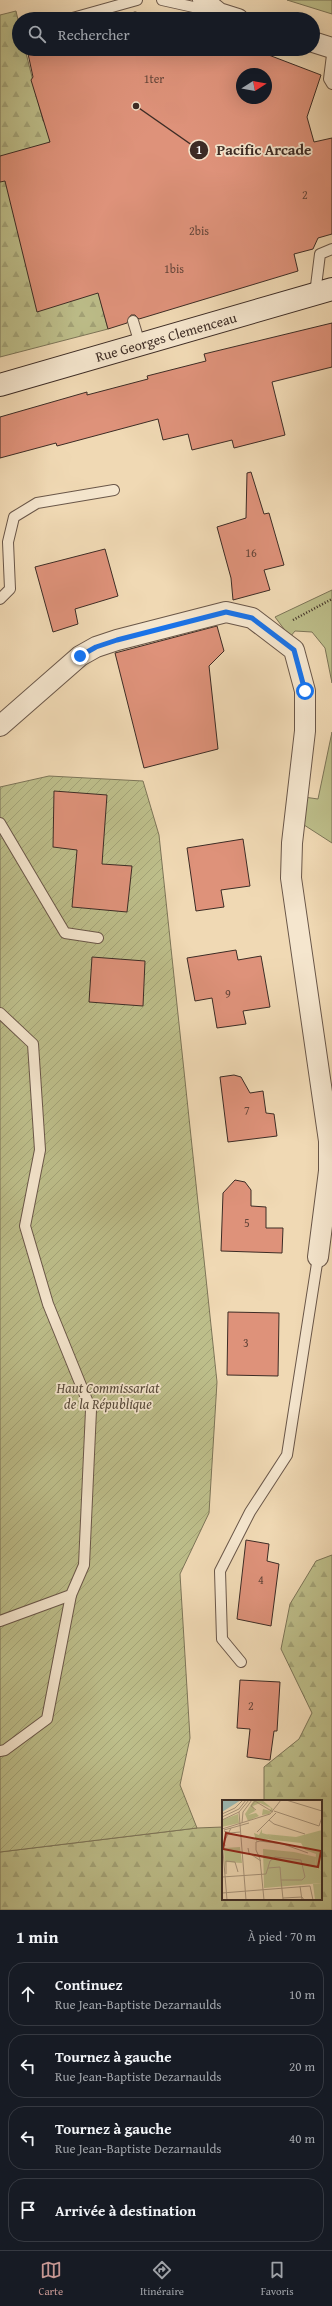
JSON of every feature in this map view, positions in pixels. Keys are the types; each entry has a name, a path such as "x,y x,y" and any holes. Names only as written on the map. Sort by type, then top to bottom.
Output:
{"street":[{"path":"203,0 218,12"},
{"path":"320,44 332,48"},
{"name":"Rue Georges Clemenceau","path":"0,385 324,292"},
{"path":"0,726 80,656 110,642 226,612 252,618 294,650 305,691 305,731 292,843 291,878 329,1141 329,1171 318,1257"}],"lane":[{"path":"94,12 137,0"},
{"path":"162,0 185,3 216,12"},
{"path":"332,55 329,79 332,84"},
{"path":"324,292 320,254 332,249"},
{"path":"133,321 140,344"},
{"path":"0,599 10,589 8,542 14,517 37,503 114,490"},
{"path":"0,822 65,933 98,938"},
{"path":"0,1013 33,1044 40,1150 25,1226 48,1304 91,1410 84,1565 71,1595 47,1719 5,1750 0,1751"},
{"path":"241,1662 222,1639 220,1571 250,1512 287,1455 318,1257"},
{"path":"0,1621 71,1595"}],"path":[{"path":"272,632 332,599"}],"green space":[{"path":"287,0 332,0 332,14"},
{"path":"12,12 12,56 27,56 43,121 57,135 108,329 0,357 0,15"},
{"path":"332,590 332,683 325,648 312,632 295,631 290,637 275,617"},
{"path":"332,732 332,843 301,823 304,797 318,799"},
{"name":"Haut Commissariat de la République","path":"49,776 143,781 159,835 217,1382 209,1513 180,1574 190,1738 180,1785 197,1828 0,1852 0,787"},
{"path":"332,1555 332,1910 0,1910 0,1852 197,1828 222,1827 222,1900 322,1900 322,1800 264,1800 264,1767 299,1739 312,1713 281,1649 290,1604 316,1561"}],"building":[{"path":"28,56 271,56 321,75 307,117 314,142 332,138 332,234 318,238 313,249 294,254 298,271 139,319 135,315 131,315 127,323 108,329 98,293 37,312 5,181 0,182 0,156 50,142 31,80 33,77"},
{"path":"332,323 332,367 272,382 285,435 234,448 232,440 192,450 188,434 163,440 158,419 57,446 56,443 0,458 0,417 87,392 87,395 148,379 147,376 206,361 204,354"},
{"path":"251,472 264,514 269,513 284,565 264,570 270,590 233,600 231,578 217,527 246,518 247,473"},
{"path":"105,549 118,596 75,609 78,624 53,632 35,567"},
{"path":"217,626 224,651 209,666 218,749 144,768 115,653"},
{"path":"54,791 107,795 102,864 132,866 127,912 72,907 77,850 53,847"},
{"path":"243,839 250,886 221,890 224,907 196,911 187,848"},
{"path":"236,950 238,960 261,956 270,1007 243,1011 246,1024 217,1028 212,998 195,1001 187,958"},
{"path":"92,957 145,961 143,1006 89,1002"},
{"path":"234,1075 241,1077 250,1093 263,1091 266,1113 274,1114 277,1136 228,1142 220,1077"},
{"path":"235,1180 245,1182 251,1190 251,1206 266,1207 266,1228 283,1228 282,1253 221,1251 223,1193"},
{"path":"228,1312 279,1313 278,1376 227,1375"},
{"path":"246,1540 269,1544 267,1561 279,1564 271,1626 237,1619"},
{"path":"240,1680 280,1682 277,1731 274,1731 270,1760 247,1757 250,1729 237,1728"}],"place":[{"name":"Pacific Arcade","path":"136,106"}],"route":[{"path":"80,656 96,647 117,640 226,612 252,618 294,650 305,691"}]}
